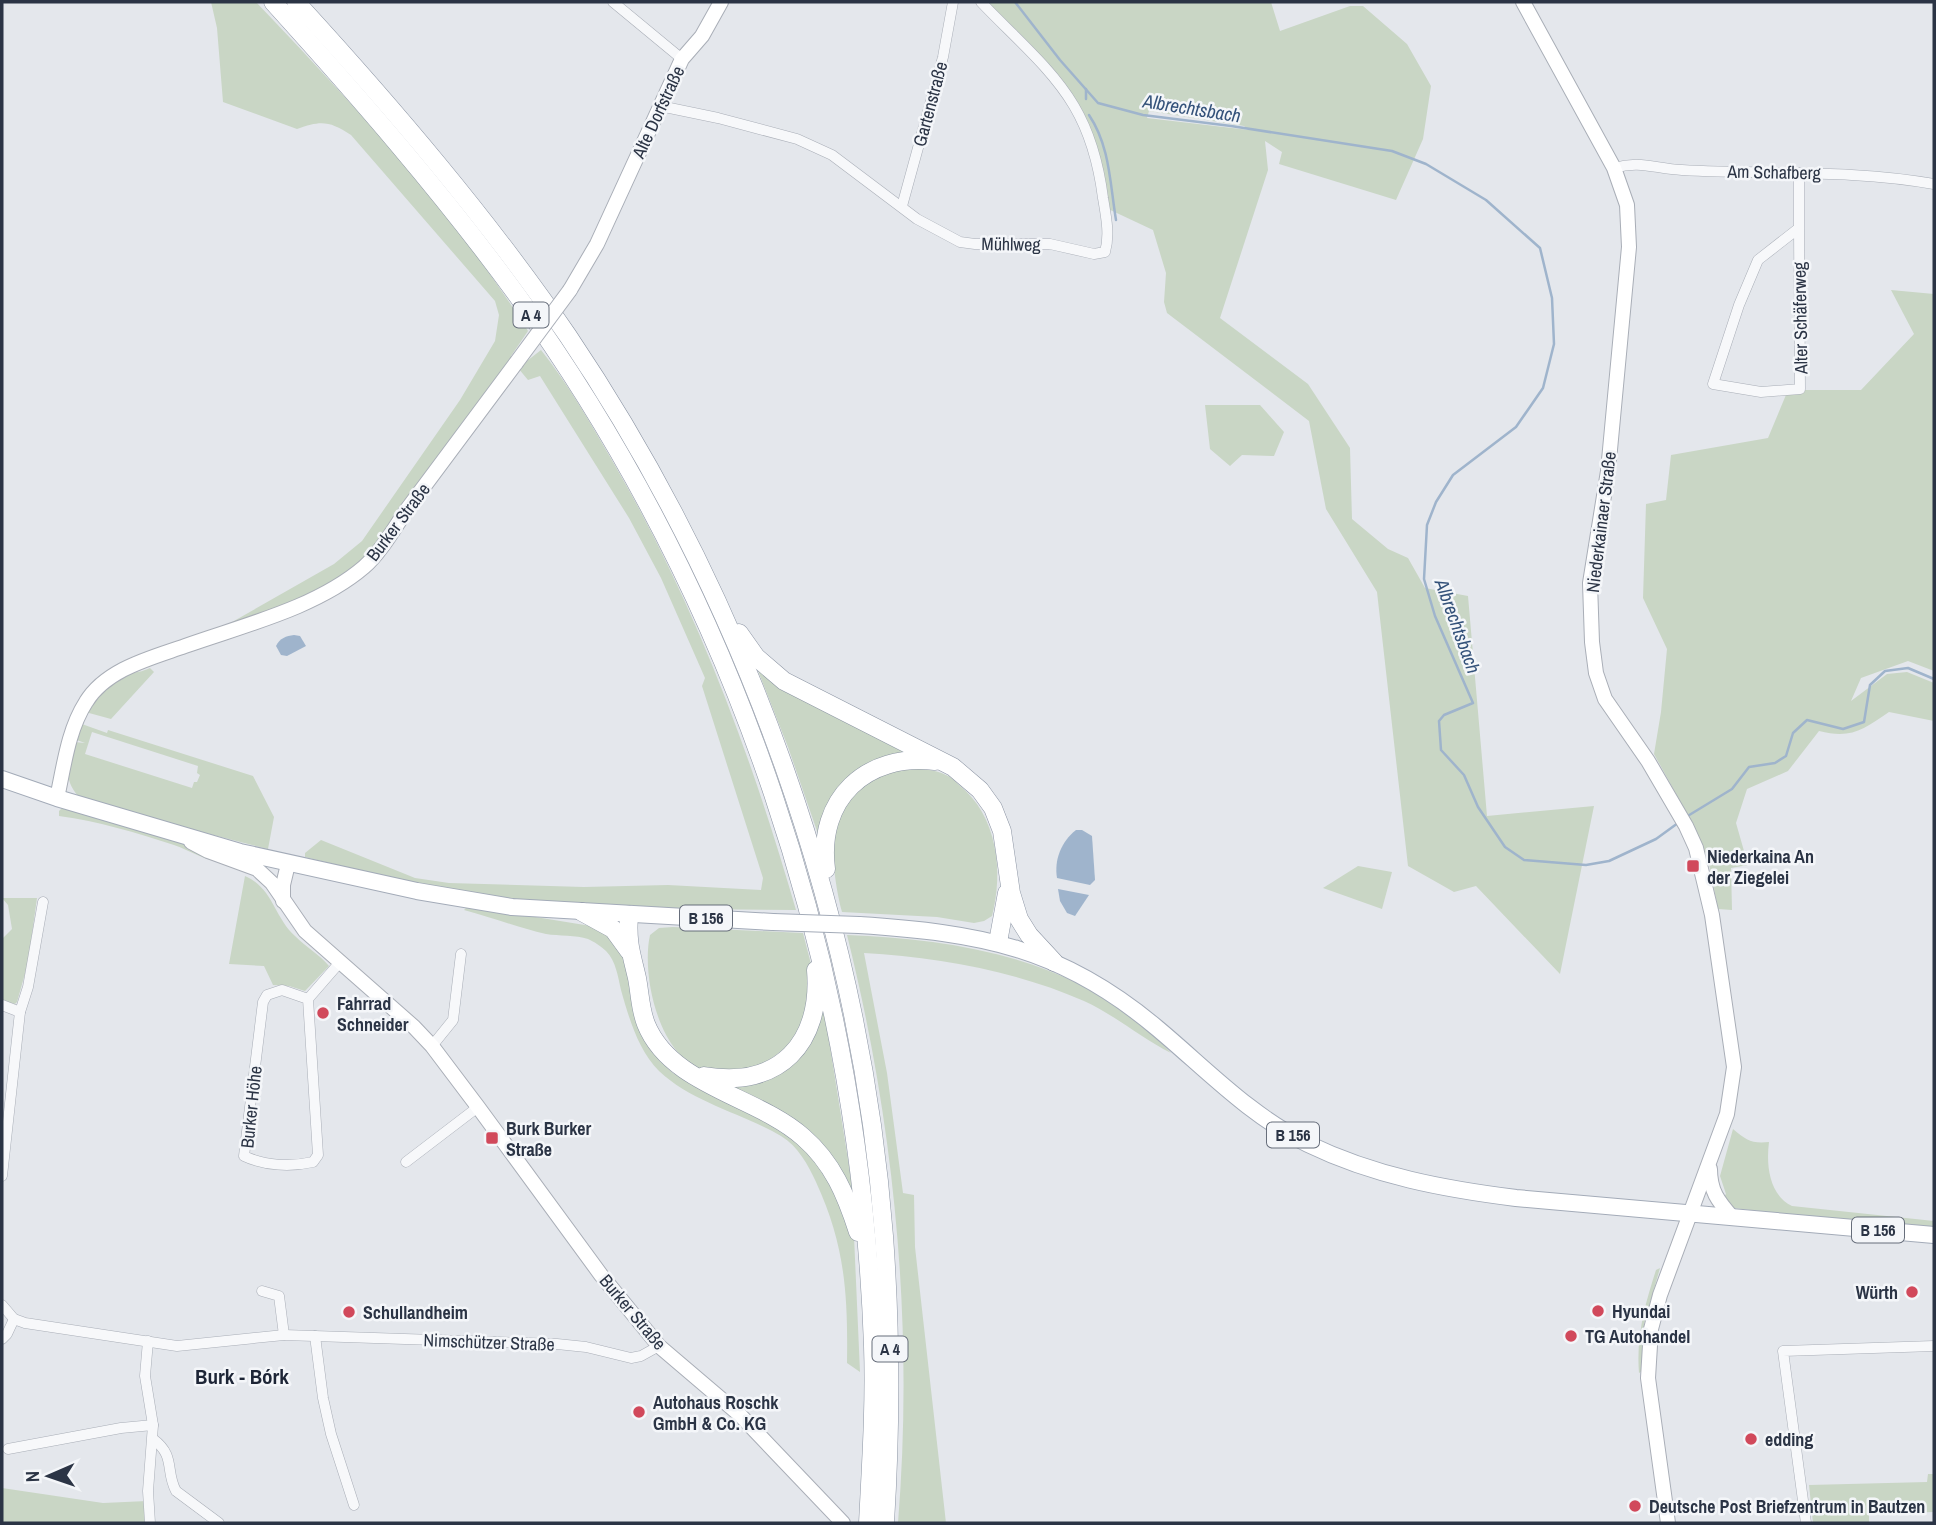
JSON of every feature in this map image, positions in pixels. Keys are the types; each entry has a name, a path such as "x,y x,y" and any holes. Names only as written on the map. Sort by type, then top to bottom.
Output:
{"highway":[{"name":"A 4","path":"273,2 339,75 459,218 518,296 616,447 677,561 727,670 772,785 826,974 847,1082 859,1165 873,1349 868,1523"},
{"name":"A 4","path":"296,2 352,63 472,206 569,338 644,461 720,608 760,703 812,851 834,931 864,1080 884,1232 890,1392 885,1523"},
{"path":"720,608 757,657 784,681 942,762 972,781 993,808 1002,831 1008,876 1018,919 1054,962"},
{"path":"834,931 824,849 826,827 839,799 860,778 885,765 912,760 942,762"},
{"path":"998,942 1008,876"},
{"path":"695,1075 728,1079 758,1075 785,1060 805,1037 817,999 808,904"},
{"path":"582,912 613,929 629,951 643,1017 651,1034 669,1057 695,1075 784,1122 815,1148 833,1171 847,1197 868,1266"},
{"path":"629,951 633,915"},
{"path":"633,915 636,976"}],"main road":[{"name":"B 156","path":"2,779 182,836 288,864 417,891 512,907 859,925 933,931 998,942 1054,962 1094,982 1125,1003 1258,1113 1305,1143 1357,1166 1459,1191 1516,1198 1934,1235"}],"street":[{"path":"613,2 682,59"},
{"name":"Alte Dorfstraße","path":"622,189 682,59 702,36 721,2"},
{"name":"Gartenstraße","path":"902,206 940,68 953,2"},
{"name":"Mühlweg","path":"660,106 797,139 832,155 917,219 960,242 1050,244 1094,254 1105,252 1108,242 1101,182 1088,138 1074,106 1035,57 981,2"},
{"name":"Niederkainaer Straße","path":"1523,2 1614,168 1627,205 1629,247 1608,471 1590,583 1592,642 1596,673 1605,699 1648,761 1696,848 1712,915 1734,1067 1727,1114 1660,1295 1651,1329 1648,1354 1651,1403 1668,1523"},
{"name":"Am Schafberg","path":"1614,168 1631,163 1679,170 1891,177 1934,184"},
{"name":"Alter Schäferweg","path":"1799,173 1801,389 1761,392 1713,384 1734,317 1758,260 1799,228"},
{"name":"Burker Straße","path":"57,798 70,739 79,715 86,701 100,685 143,661 289,609 326,593 366,565 570,289 597,244 622,189"},
{"name":"Burker Straße","path":"182,836 208,851 257,869 272,883 305,931 432,1046 601,1275 659,1346 740,1415 843,1523"},
{"path":"284,902 283,885 288,864"},
{"path":"2,1176 20,1012 28,986 43,902"},
{"path":"432,1046 453,1020 461,954"},
{"path":"308,999 341,961"},
{"name":"Burker Höhe","path":"282,990 308,999 318,1154 313,1162 300,1165 259,1163 244,1156 263,1002 267,995 282,990"},
{"path":"2,1005 20,1012"},
{"path":"406,1162 478,1107"},
{"name":"Niederkainaer Straße","path":"1710,1161 1710,1182 1716,1199 1732,1217"},
{"path":"262,1291 279,1296 284,1335"},
{"path":"2,1305 14,1319 2,1339"},
{"name":"Nimschützer Straße","path":"14,1319 25,1323 187,1346 284,1335 557,1344 586,1347 631,1358 659,1346"},
{"path":"315,1336 331,1434 354,1505"},
{"path":"148,1341 145,1377 153,1425 148,1490 150,1523"},
{"path":"1806,1523 1783,1351 1934,1346"},
{"path":"8,1449 121,1428 153,1425"},
{"path":"153,1439 169,1457 176,1491 219,1523"}],"green space":[{"path":"211,2 256,2 365,119 434,201 499,286 528,331 511,356 515,363 366,564 342,582 204,638 334,564 362,541 460,400 495,341 499,315 495,301 351,135 325,123 297,129 223,102 217,28"},
{"path":"987,2 1271,2 1280,31 1350,6 1363,6 1407,44 1431,86 1423,139 1396,200 1279,164 1282,152 1265,141 1268,170 1220,318 1308,384 1350,448 1352,519 1388,549 1408,558 1425,588 1468,596 1487,816 1594,806 1560,974 1476,886 1454,892 1408,866 1377,592 1326,509 1309,421 1167,313 1164,302 1166,273 1153,230 1104,207 1101,182 1074,106","holes":["1149,111 1244,126 1249,130 1147,118"]},
{"path":"1891,290 1934,294 1934,671 1908,661 1861,678 1851,701 1887,674 1907,672 1934,683 1934,721 1889,712 1856,731 1840,734 1819,731 1788,771 1747,789 1736,823 1748,865 1731,868 1732,910 1718,909 1708,859 1692,823 1654,754 1667,649 1643,598 1646,504 1666,500 1671,455 1768,438 1788,390 1861,390 1914,334"},
{"path":"541,350 588,419 643,515 670,570 740,737 796,910 687,909 530,901 410,883 305,857 305,853 321,840 415,878 449,883 584,887 668,885 761,890 763,878 702,686 705,678 661,578 629,518 540,376 528,380 518,368"},
{"path":"1205,405 1260,405 1284,432 1274,456 1242,455 1230,466 1210,449"},
{"path":"751,653 925,754 862,768 818,834"},
{"path":"150,668 154,672 111,719 89,713 88,709 104,688 127,674"},
{"path":"79,723 253,776 274,817 268,849 78,796 68,776 69,764 74,742 85,743 74,739","holes":["92,732 198,766 197,773 200,775 192,788 85,754"]},
{"path":"908,769 932,770 950,777 972,797 982,812 994,845 997,863 996,899 992,916 984,921 974,923 937,917 842,912 834,864 838,820 847,802 861,787 881,776"},
{"path":"63,807 184,844 230,862 208,859 174,845 117,828 59,816"},
{"path":"1358,866 1392,872 1382,909 1323,888"},
{"path":"245,876 268,895 295,936 329,966 305,991 273,985 264,966 229,964"},
{"path":"2,898 37,898 28,963 15,1004 2,1001 3,938 12,929 8,905"},
{"path":"468,906 603,928 620,943 651,1047 661,1062 673,1073 784,1129 825,1167 854,1236 860,1372 847,1363 847,1314 843,1270 833,1227 816,1182 797,1150 781,1136 702,1100 659,1071 640,1044 627,1012 614,964 600,946 583,938 546,934 464,910"},
{"path":"659,928 803,933 812,968 802,1036 750,1074 711,1072 690,1063 676,1050 665,1033 657,1014 648,971 650,935"},
{"path":"847,935 935,942 1022,961 1064,977 1103,997 1139,1022 1171,1053 1084,1001 1031,981 948,962 864,953 887,1073 903,1193 914,1195 915,1247 946,1523 898,1523 904,1375 896,1227 877,1080"},
{"path":"824,1009 853,1191 836,1166 718,1082 764,1078 820,1010"},
{"path":"1733,1129 1750,1140 1769,1142 1769,1169 1774,1187 1778,1195 1792,1206 1934,1221 1934,1230 1733,1208 1722,1199 1726,1194 1720,1176"},
{"path":"1660,1268 1644,1324 1642,1371 1639,1373 1642,1320 1656,1270"},
{"path":"1928,1474 1934,1474 1934,1512 1869,1514 1869,1523 1813,1523 1809,1485 1927,1482"},
{"path":"2,1488 103,1503 147,1501 149,1523 2,1523"}],"water":[{"path":"300,636 306,646 287,656 281,655 276,646 284,638"},
{"path":"1076,830 1082,830 1092,836 1095,880 1090,885 1057,878 1060,852 1066,840"},
{"path":"1058,889 1089,895 1075,916 1067,913 1060,901"}],"waterway":[{"name":"Albrechtsbach","path":"1015,2 1098,103 1143,115 1392,151 1426,164 1486,200 1540,248 1552,298 1554,344 1543,388 1516,427 1453,475 1436,502 1427,525 1424,579 1435,616 1473,703 1444,715 1439,721 1441,750 1464,775 1478,807 1505,847 1524,860 1586,865 1609,861 1656,839 1678,823"},
{"name":"Albrechtsbach","path":"1086,89 1086,99"},
{"path":"1089,115 1105,152 1116,220"},
{"name":"Albrechtsbach","path":"1686,817 1732,789 1749,767 1775,763 1786,756 1793,733 1807,720 1843,729 1864,722 1870,685 1885,671 1908,668 1934,679"}],"place":[{"name":"Niederkaina An der Ziegelei","path":"1693,866"},
{"name":"Fahrrad Schneider","path":"323,1013"},
{"name":"Burk Burker Straße","path":"492,1138"},
{"name":"Würth","path":"1912,1292"},
{"name":"Hyundai","path":"1598,1311"},
{"name":"Schullandheim","path":"349,1312"},
{"name":"TG Autohandel","path":"1571,1336"},
{"name":"Autohaus Roschk GmbH & Co. KG","path":"639,1412"},
{"name":"edding","path":"1751,1439"},
{"name":"Deutsche Post Briefzentrum in Bautzen","path":"1635,1506"}],"district":[{"name":"Burk - Bórk","path":"242,1376"}]}
